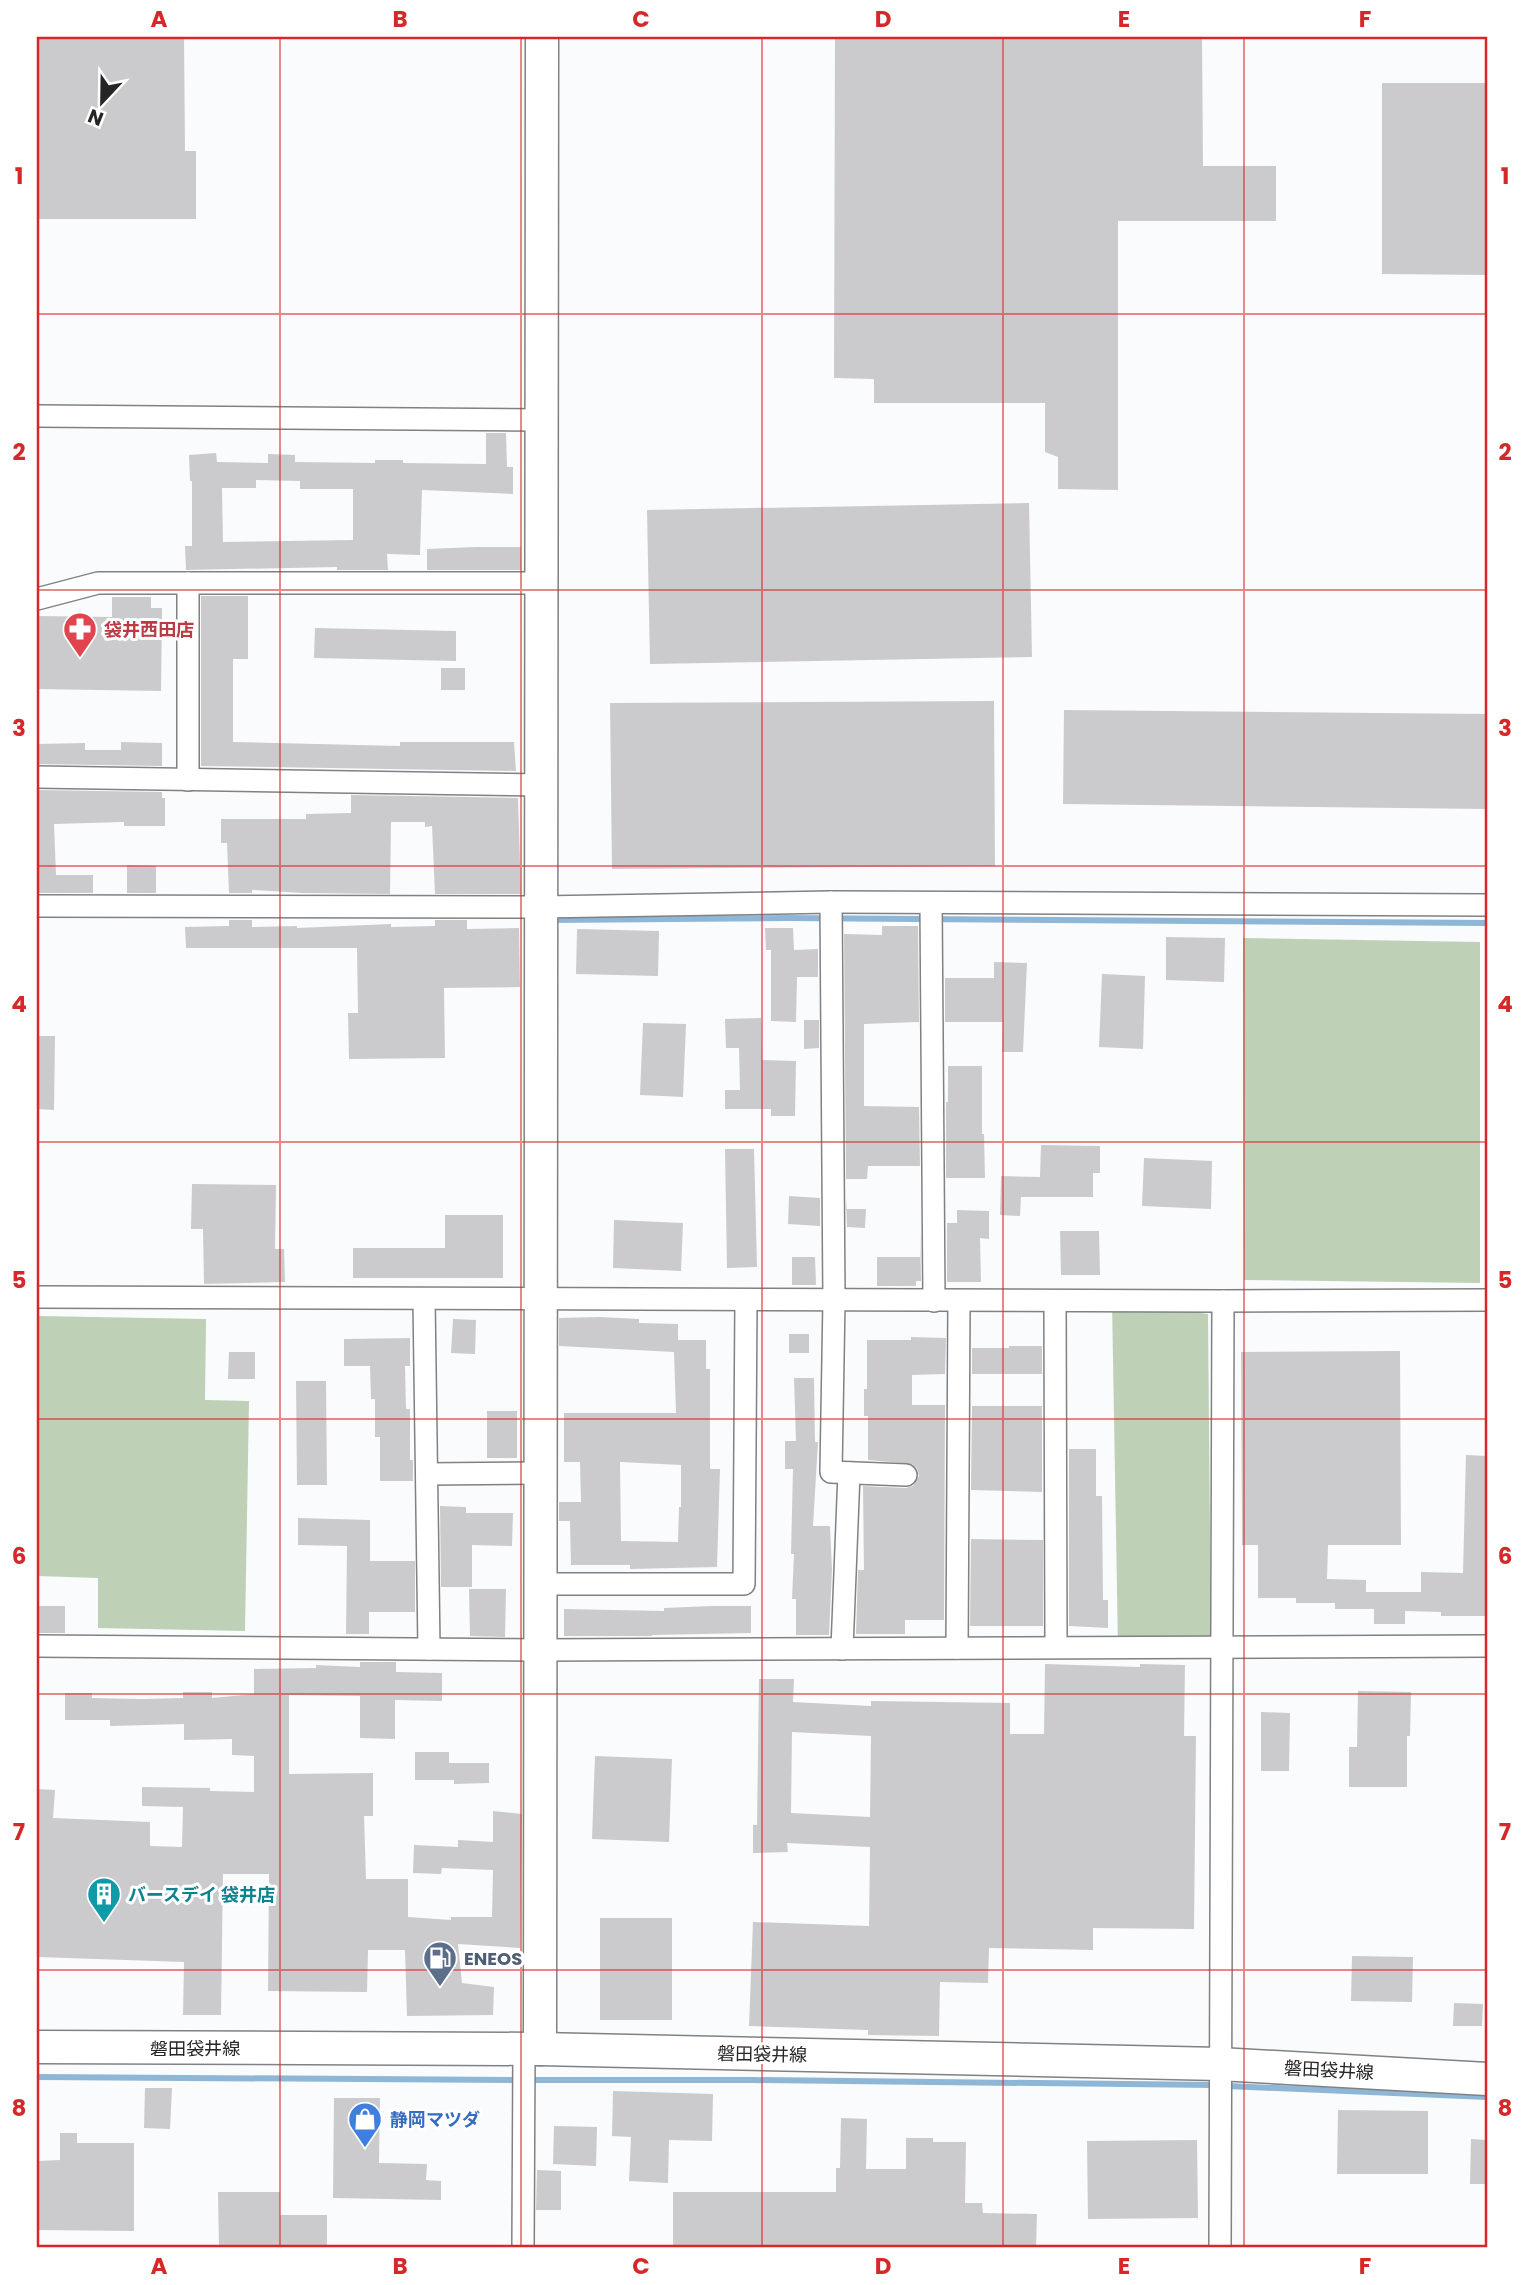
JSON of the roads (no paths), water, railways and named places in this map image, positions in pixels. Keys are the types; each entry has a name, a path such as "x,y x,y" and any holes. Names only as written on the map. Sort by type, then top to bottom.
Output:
{"street":[{"path":"523,2248 532,2049 541,1650 542,37"},
{"path":"37,416 542,419"},
{"path":"37,599 98,583 542,583"},
{"path":"188,583 188,780"},
{"path":"37,778 542,785"},
{"path":"37,906 931,908 1487,905"},
{"path":"831,906 834,1300 831,1472 906,1475"},
{"path":"931,908 934,1301"},
{"path":"37,1297 934,1301 1487,1300"},
{"path":"424,1299 429,1649"},
{"path":"541,1584 744,1584 746,1300"},
{"path":"957,1648 959,1301"},
{"path":"1055,1301 1056,1647"},
{"path":"1220,2248 1223,1301"},
{"path":"842,1648 849,1473"},
{"path":"427,1474 541,1474"},
{"path":"37,1646 541,1650 1487,1646"},
{"name":"磐田袋井線","path":"37,2047 532,2049 1219,2064 1487,2079"}],"waterway":[{"path":"549,920 785,918 1487,923"},
{"path":"37,2077 514,2080"},
{"path":"531,2080 1214,2085"},
{"path":"1227,2086 1487,2097"}],"place":[{"name":"袋井西田店","path":"80,659"},
{"name":"バースデイ 袋井店","path":"104,1924"},
{"name":"ENEOS","path":"440,1988"},
{"name":"静岡マツダ","path":"365,2149"}]}
